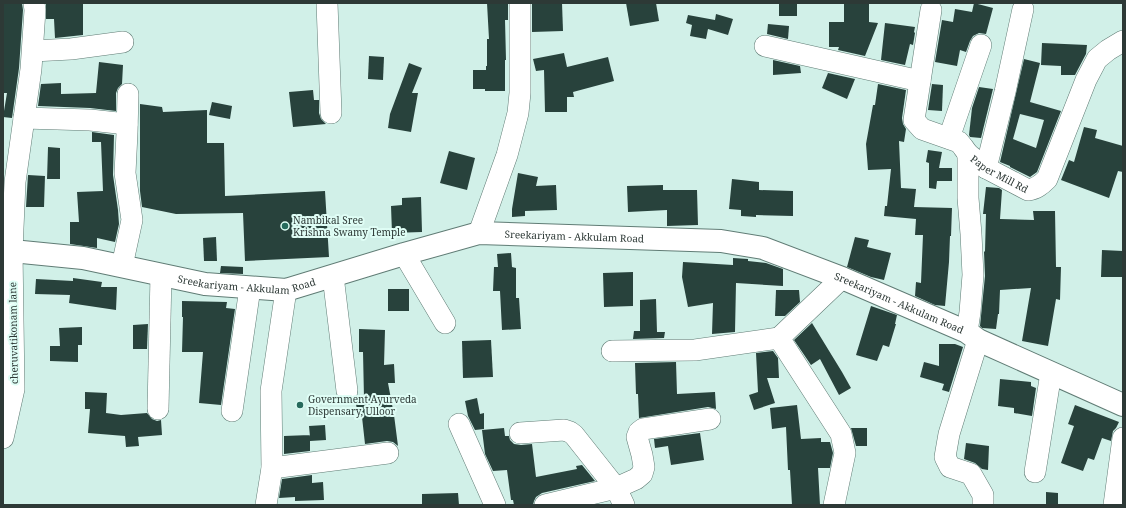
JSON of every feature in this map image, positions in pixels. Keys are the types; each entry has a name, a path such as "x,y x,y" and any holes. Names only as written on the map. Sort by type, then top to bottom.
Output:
{"main road":[{"name":"Sreekariyam - Akkulam Road","path":"8,251 83,258 205,284 286,290 404,254 479,234 721,242 763,248 842,278 1123,405"}],"street":[{"name":"cheruvatikonam lane","path":"3,438 14,389 8,251 15,182 32,70 35,10 34,3"},
{"path":"327,3 331,113"},
{"path":"479,234 507,155 518,113 520,93 520,3"},
{"path":"986,168 1005,92 1023,9"},
{"path":"931,10 914,120 922,129 959,142 968,154"},
{"name":"Paper Mill Rd","path":"968,154 986,168 1028,190 1034,189 1041,184 1047,179 1086,80 1097,59 1123,41"},
{"path":"32,51 71,49 123,42"},
{"path":"949,138 981,45"},
{"path":"765,46 920,81"},
{"path":"122,266 132,220 125,173 128,94"},
{"path":"24,118 90,120 128,124"},
{"name":"Paper Mill Rd","path":"968,154 968,198 973,275 970,312 972,336 945,457 950,467 971,474 982,495 983,505"},
{"path":"404,254 445,322"},
{"path":"158,408 161,275"},
{"path":"333,276 347,391"},
{"path":"612,351 695,350 779,338 842,278"},
{"path":"232,411 250,288"},
{"path":"266,505 272,468 271,391 286,290"},
{"path":"779,338 841,434 845,453 834,505"},
{"path":"1035,472 1051,373"},
{"path":"546,505 620,496 642,474 644,467 637,437 639,432 643,429 710,419"},
{"path":"459,424 495,505"},
{"path":"520,433 564,430 570,432 574,435 620,496"},
{"path":"1114,505 1123,438"},
{"path":"272,468 388,453"}],"building":[{"path":"3,3 22,3 23,10 19,68 12,118 3,117 7,93 3,93"},
{"path":"46,3 83,3 83,35 55,38 54,19 46,19"},
{"path":"487,3 508,3 508,20 505,20 505,91 485,91 485,89 473,89 473,70 486,70 487,66 487,39 489,39"},
{"path":"532,3 562,3 563,31 532,32"},
{"path":"626,3 656,3 659,21 630,26"},
{"path":"779,3 797,3 797,16 779,16"},
{"path":"844,3 869,3 869,22 878,23 865,56 838,50 839,47 829,47 829,22 844,22"},
{"path":"974,3 993,8 986,34 979,33 973,36 966,52 960,50 957,66 935,62 942,20 953,22 955,9 972,12"},
{"path":"716,14 733,19 728,35 708,29 706,39 690,36 692,25 686,23 688,15 715,20"},
{"path":"885,23 915,27 913,45 910,44 905,65 881,60"},
{"path":"768,24 789,26 788,39 767,34"},
{"path":"1042,43 1087,45 1086,54 1075,75 1061,75 1061,66 1041,65"},
{"path":"564,53 567,67 608,57 614,81 573,92 574,97 567,97 567,112 545,112 544,70 536,71 533,59"},
{"path":"369,56 384,57 383,80 368,79"},
{"path":"1024,59 1040,63 1030,102 1061,111 1037,172 1030,177 1000,162","holes":["1020,114 1044,120 1036,148 1013,139"]},
{"path":"773,60 800,66 801,73 773,75"},
{"path":"99,62 123,65 122,84 116,93 116,111 90,108 38,106 41,84 61,83 61,94 96,93"},
{"path":"409,63 422,68 412,93 418,93 411,132 388,128 390,114"},
{"path":"828,73 855,79 847,99 822,88"},
{"path":"878,84 906,90 902,118 906,129 904,142 899,141 901,188 916,189 914,207 952,208 945,306 935,305 915,296 916,282 921,283 923,235 915,235 916,219 884,216 885,206 887,206 891,169 868,170 866,144"},
{"path":"932,84 943,85 942,111 928,110"},
{"path":"979,87 993,89 981,138 970,137 969,135 972,108"},
{"path":"313,90 314,100 319,100 319,113 321,119 326,124 293,127 289,92"},
{"path":"212,102 232,106 230,119 209,115"},
{"path":"140,104 162,107 163,112 207,110 207,143 224,143 225,196 325,191 329,257 245,261 243,213 176,214 142,207 140,191"},
{"path":"1084,127 1097,130 1095,138 1123,146 1123,172 1118,171 1109,198 1061,180 1069,160 1074,162"},
{"path":"92,132 114,135 113,175 119,224 115,242 97,238 97,248 70,244 70,222 79,222 77,192 103,191 101,142 92,142"},
{"path":"48,147 60,148 60,179 47,179"},
{"path":"928,150 942,152 939,168 952,168 952,181 937,181 936,189 929,188 929,163 926,162"},
{"path":"449,151 475,158 467,190 440,183"},
{"path":"518,173 538,177 536,186 556,185 557,210 525,211 525,216 512,217"},
{"path":"28,175 45,176 44,207 26,207"},
{"path":"732,179 759,182 759,190 793,191 793,216 741,216 741,210 729,209"},
{"path":"663,185 663,190 697,190 698,225 667,226 667,210 628,212 627,186"},
{"path":"986,187 999,188 1002,190 1000,219 1034,220 1033,211 1055,211 1056,267 1061,267 1060,300 1056,299 1048,346 1022,341 1031,288 1000,290 999,314 996,329 982,328 980,326 985,276 984,252 986,214 983,214"},
{"path":"421,197 422,232 392,233 391,206 402,205 402,198"},
{"path":"216,237 217,261 204,261 203,238"},
{"path":"855,237 869,240 867,247 891,253 884,280 871,277 847,267"},
{"path":"1102,250 1123,251 1123,277 1101,277"},
{"path":"511,253 512,267 516,268 516,298 519,298 521,329 502,330 500,291 493,291 494,267 498,267 497,254"},
{"path":"733,258 748,259 748,261 766,263 783,269 783,286 736,283 735,332 712,334 713,303 688,307 682,277 683,262 733,265"},
{"path":"221,266 243,267 243,274 220,273"},
{"path":"633,272 633,306 604,307 603,273"},
{"path":"73,278 102,282 101,287 117,287 116,310 69,303 70,295 35,294 36,279 73,281"},
{"path":"388,289 409,289 409,311 388,311"},
{"path":"776,290 799,290 800,302 785,316 775,316"},
{"path":"656,299 657,332 665,332 664,338 633,339 634,331 640,331 640,300"},
{"path":"182,301 227,302 226,308 235,309 221,405 199,403 203,352 182,352"},
{"path":"871,306 897,315 896,324 889,347 883,345 877,361 856,355"},
{"path":"812,323 851,388 839,395 820,359 811,365 794,340"},
{"path":"148,324 147,349 133,349 133,325"},
{"path":"82,327 82,345 78,345 78,362 50,361 50,346 60,346 59,328"},
{"path":"359,329 385,330 384,365 394,364 395,383 388,383 398,446 393,442 387,441 365,444 362,417 359,418 355,400 364,398 363,352 359,352"},
{"path":"491,340 493,377 463,378 462,341"},
{"path":"939,344 955,344 963,347 949,392 942,390 944,384 920,377 924,362 939,366"},
{"path":"773,351 778,358 779,378 767,378 775,403 754,410 749,395 758,392 756,353"},
{"path":"676,362 677,394 715,392 716,409 708,407 639,418 638,394 636,394 635,363"},
{"path":"1000,379 1031,382 1031,386 1036,388 1032,416 1014,413 1014,408 998,406"},
{"path":"85,392 107,393 106,413 121,415 147,413 152,419 157,421 161,420 162,435 138,437 139,446 126,447 125,436 88,433 90,409 85,409"},
{"path":"477,398 480,414 484,413 484,429 475,430 468,416 465,401"},
{"path":"797,405 801,439 821,438 821,442 830,442 833,453 830,468 818,468 820,505 792,505 790,470 788,470 786,427 772,429 770,408"},
{"path":"1075,405 1119,422 1113,431 1111,441 1102,438 1094,460 1088,458 1083,471 1061,463 1074,426 1068,424"},
{"path":"325,425 326,440 310,441 310,451 284,454 284,436 310,435 309,426"},
{"path":"504,428 505,436 509,436 510,440 514,444 532,444 536,477 577,469 576,466 582,465 595,481 542,493 536,497 533,505 514,505 513,500 511,500 507,470 493,471 485,454 482,430"},
{"path":"851,428 867,428 867,446 856,446"},
{"path":"700,433 704,460 671,465 668,446 655,448 654,439"},
{"path":"966,443 989,446 988,470 982,469 975,463 964,459"},
{"path":"312,475 312,483 323,482 324,500 295,501 295,497 279,498 282,479"},
{"path":"1046,492 1058,493 1058,505 1046,505"},
{"path":"458,493 459,505 422,505 422,494"}],"place":[{"name":"Nambikal Sree Krishna Swamy Temple","path":"285,226"},
{"name":"Government Ayurveda Dispensary, Ulloor","path":"300,405"}]}
